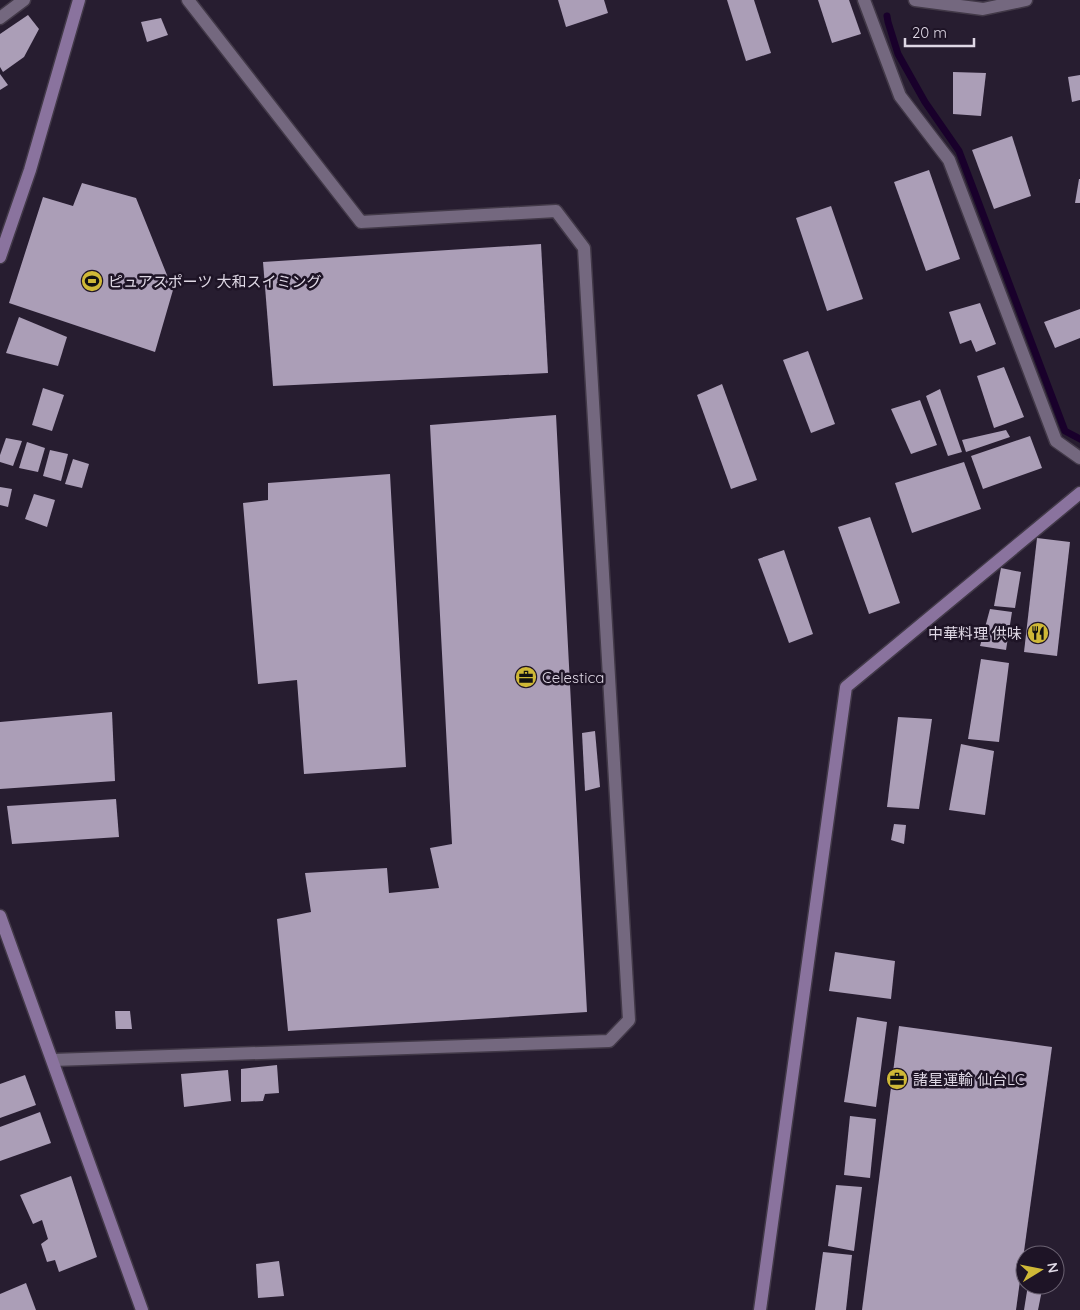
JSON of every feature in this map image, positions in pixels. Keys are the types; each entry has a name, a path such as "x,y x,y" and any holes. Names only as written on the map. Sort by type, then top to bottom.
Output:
{"street":[{"path":"0,18 24,0"},
{"path":"0,257 30,170 80,0"},
{"path":"52,1060 609,1041 629,1020 584,248 556,211 361,222 188,0"},
{"path":"864,0 900,96 950,160 1056,441 1080,458"},
{"path":"915,0 983,9 1026,0"},
{"path":"760,1310 846,687 1080,493"},
{"path":"0,916 142,1310"}],"building":[{"path":"558,0 604,0 608,13 566,27"},
{"path":"727,0 754,0 771,53 746,61"},
{"path":"818,0 849,0 861,34 832,43"},
{"path":"28,15 39,29 24,57 3,72 0,67 0,34"},
{"path":"161,18 168,35 147,42 141,22"},
{"path":"953,72 986,73 981,116 953,114"},
{"path":"0,74 8,85 0,90"},
{"path":"1080,75 1080,100 1072,102 1068,77"},
{"path":"1012,136 1031,196 994,209 972,150"},
{"path":"929,170 960,259 926,271 894,182"},
{"path":"1079,179 1080,203 1075,203"},
{"path":"82,183 136,198 173,290 155,352 9,303 43,197 73,206"},
{"path":"831,206 863,299 827,311 796,218"},
{"path":"541,244 548,373 273,386 263,262"},
{"path":"980,303 996,344 976,352 971,340 960,344 949,312"},
{"path":"1080,309 1080,338 1055,348 1044,322"},
{"path":"19,317 67,337 58,366 6,353"},
{"path":"808,351 835,424 811,433 783,360"},
{"path":"1004,367 1024,417 994,428 977,376"},
{"path":"722,384 757,480 731,489 697,395"},
{"path":"43,388 64,395 52,431 32,425"},
{"path":"940,389 962,452 948,456 926,396"},
{"path":"920,400 937,445 911,454 891,409"},
{"path":"556,415 587,1012 288,1031 277,919 311,912 305,873 387,868 389,893 439,888 430,848 452,844 430,425"},
{"path":"1006,430 1010,437 966,452 962,440"},
{"path":"1030,436 1042,468 983,489 971,456"},
{"path":"6,438 22,441 13,466 0,462 0,455"},
{"path":"27,442 45,448 38,472 19,468"},
{"path":"50,450 68,454 61,481 43,476"},
{"path":"73,459 89,464 82,488 65,484"},
{"path":"964,462 981,509 912,533 895,483"},
{"path":"390,474 406,767 304,774 297,680 258,684 243,503 268,500 268,483"},
{"path":"0,487 12,489 8,507 0,505"},
{"path":"34,494 55,500 47,527 25,519"},
{"path":"870,517 900,603 869,614 838,527"},
{"path":"1037,538 1070,542 1057,656 1024,652"},
{"path":"784,550 813,634 789,643 758,559"},
{"path":"1001,568 1021,572 1015,608 994,606"},
{"path":"990,609 1012,612 1006,650 980,646"},
{"path":"981,659 1009,663 999,742 968,739"},
{"path":"112,712 115,781 0,789 0,722"},
{"path":"898,717 932,719 919,809 887,807"},
{"path":"595,731 600,787 585,791 582,733"},
{"path":"961,744 994,751 985,815 949,810"},
{"path":"116,799 119,837 12,844 7,806"},
{"path":"894,824 906,825 904,844 891,840"},
{"path":"835,952 895,961 891,999 829,991"},
{"path":"115,1011 130,1011 132,1029 116,1029"},
{"path":"857,1017 887,1022 876,1107 844,1102"},
{"path":"899,1026 1052,1047 1025,1245 1015,1245 1015,1295 1018,1295 1016,1310 862,1310"},
{"path":"277,1065 279,1093 265,1094 263,1101 241,1102 241,1069"},
{"path":"228,1070 231,1101 184,1107 181,1074"},
{"path":"25,1075 36,1105 0,1118 0,1084"},
{"path":"40,1112 51,1143 0,1161 0,1127"},
{"path":"850,1116 876,1119 870,1178 844,1175"},
{"path":"71,1176 97,1257 59,1272 55,1260 47,1262 41,1244 48,1239 42,1220 33,1224 20,1195"},
{"path":"836,1185 862,1187 854,1251 828,1246"},
{"path":"823,1252 852,1255 846,1310 815,1310"},
{"path":"279,1261 284,1296 258,1298 256,1264"},
{"path":"26,1283 36,1310 0,1310 0,1294"},
{"path":"1026,1295 1041,1295 1038,1310 1024,1310"}],"waterway":[{"path":"887,16 898,54 925,102 959,151 1065,431 1080,439"}],"place":[{"name":"ピュアスポーツ 大和スイミング","path":"92,281"},
{"name":"中華料理 供味","path":"1038,633"},
{"name":"Celestica","path":"526,677"},
{"name":"諸星運輸 仙台LC","path":"897,1079"}]}
